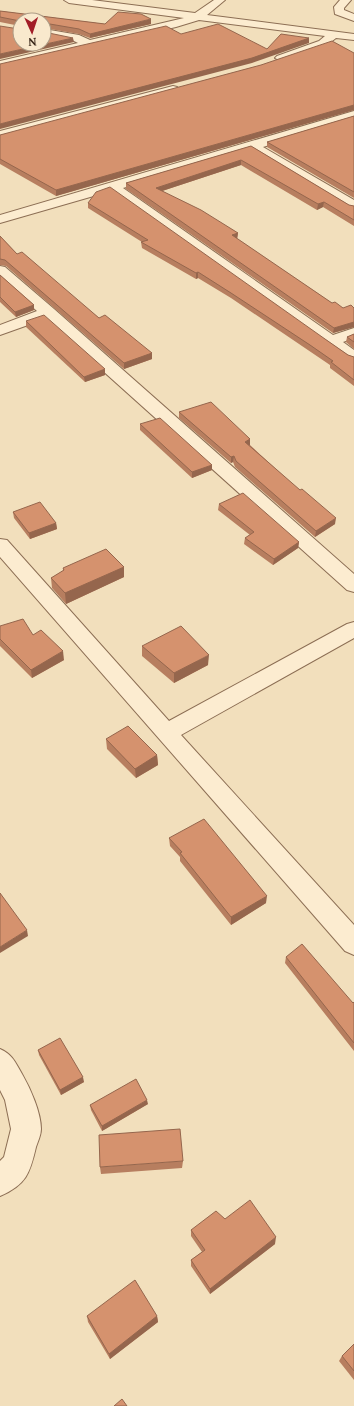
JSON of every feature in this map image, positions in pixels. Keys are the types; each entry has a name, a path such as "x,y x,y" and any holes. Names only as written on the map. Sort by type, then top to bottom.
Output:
{"street":[{"path":"69,0 354,37"},
{"path":"0,64 176,24 196,17 220,0"},
{"path":"346,0 339,7 339,12 354,18"},
{"path":"52,33 75,37 88,43"},
{"path":"271,61 323,43 334,34"},
{"path":"0,135 181,86"},
{"path":"0,219 253,146 354,115"},
{"path":"253,146 354,206"},
{"path":"112,186 354,357"},
{"path":"0,270 354,585"},
{"path":"0,330 49,312"},
{"path":"331,341 354,332"},
{"path":"0,545 354,943"},
{"path":"166,733 354,629"},
{"path":"0,1063 20,1096 26,1129 17,1166 0,1181"}],"building":[{"path":"0,11 12,12 12,19 0,17"},
{"path":"118,12 141,14 151,19 90,34 79,29 52,24 52,17 105,24"},
{"path":"218,24 267,49 281,34 309,38 252,58 0,124 0,64 166,26 181,34"},
{"path":"0,26 12,28 12,51 0,54"},
{"path":"52,34 73,38 52,43"},
{"path":"332,41 354,53 354,105 56,190 0,159 0,135 261,65"},
{"path":"354,116 354,192 267,142"},
{"path":"251,146 349,205 354,206 354,220 324,202 318,204 241,160 156,188 201,210 238,233 232,235 332,303 335,302 343,308 351,305 354,308 354,322 334,328 126,183"},
{"path":"110,187 325,339 348,355 354,357 354,380 331,362 333,361 310,345 198,272 196,273 141,242 148,240 88,203 96,192"},
{"path":"0,236 17,254 22,252 99,318 105,315 152,353 124,363 5,260 0,259"},
{"path":"0,275 34,305 15,312 0,297"},
{"path":"44,315 105,369 84,377 26,321"},
{"path":"354,334 354,342 347,337"},
{"path":"211,402 250,439 245,442 300,490 302,489 336,518 316,531 236,461 234,456 231,457 179,412"},
{"path":"160,418 212,465 192,472 140,424"},
{"path":"243,493 299,542 274,559 245,538 254,532 219,504"},
{"path":"40,502 56,523 29,533 13,512"},
{"path":"106,549 124,567 65,593 51,578 64,570 63,568"},
{"path":"23,619 33,635 41,630 63,651 31,670 0,639 0,626"},
{"path":"181,626 209,655 174,673 142,646"},
{"path":"128,726 157,755 135,769 106,739"},
{"path":"204,819 267,896 231,917 180,853 182,852 169,838"},
{"path":"0,893 27,930 0,947"},
{"path":"302,944 353,1003 354,1002 354,1043 286,957"},
{"path":"60,1038 83,1077 60,1090 38,1050"},
{"path":"136,1079 147,1100 102,1126 90,1105"},
{"path":"180,1129 183,1161 100,1167 99,1135"},
{"path":"250,1200 276,1237 210,1289 191,1260 205,1250 191,1230 216,1211 225,1219"},
{"path":"135,1280 157,1316 109,1354 87,1316"},
{"path":"354,1344 354,1371 342,1356"},
{"path":"122,1399 127,1406 114,1406"}]}
